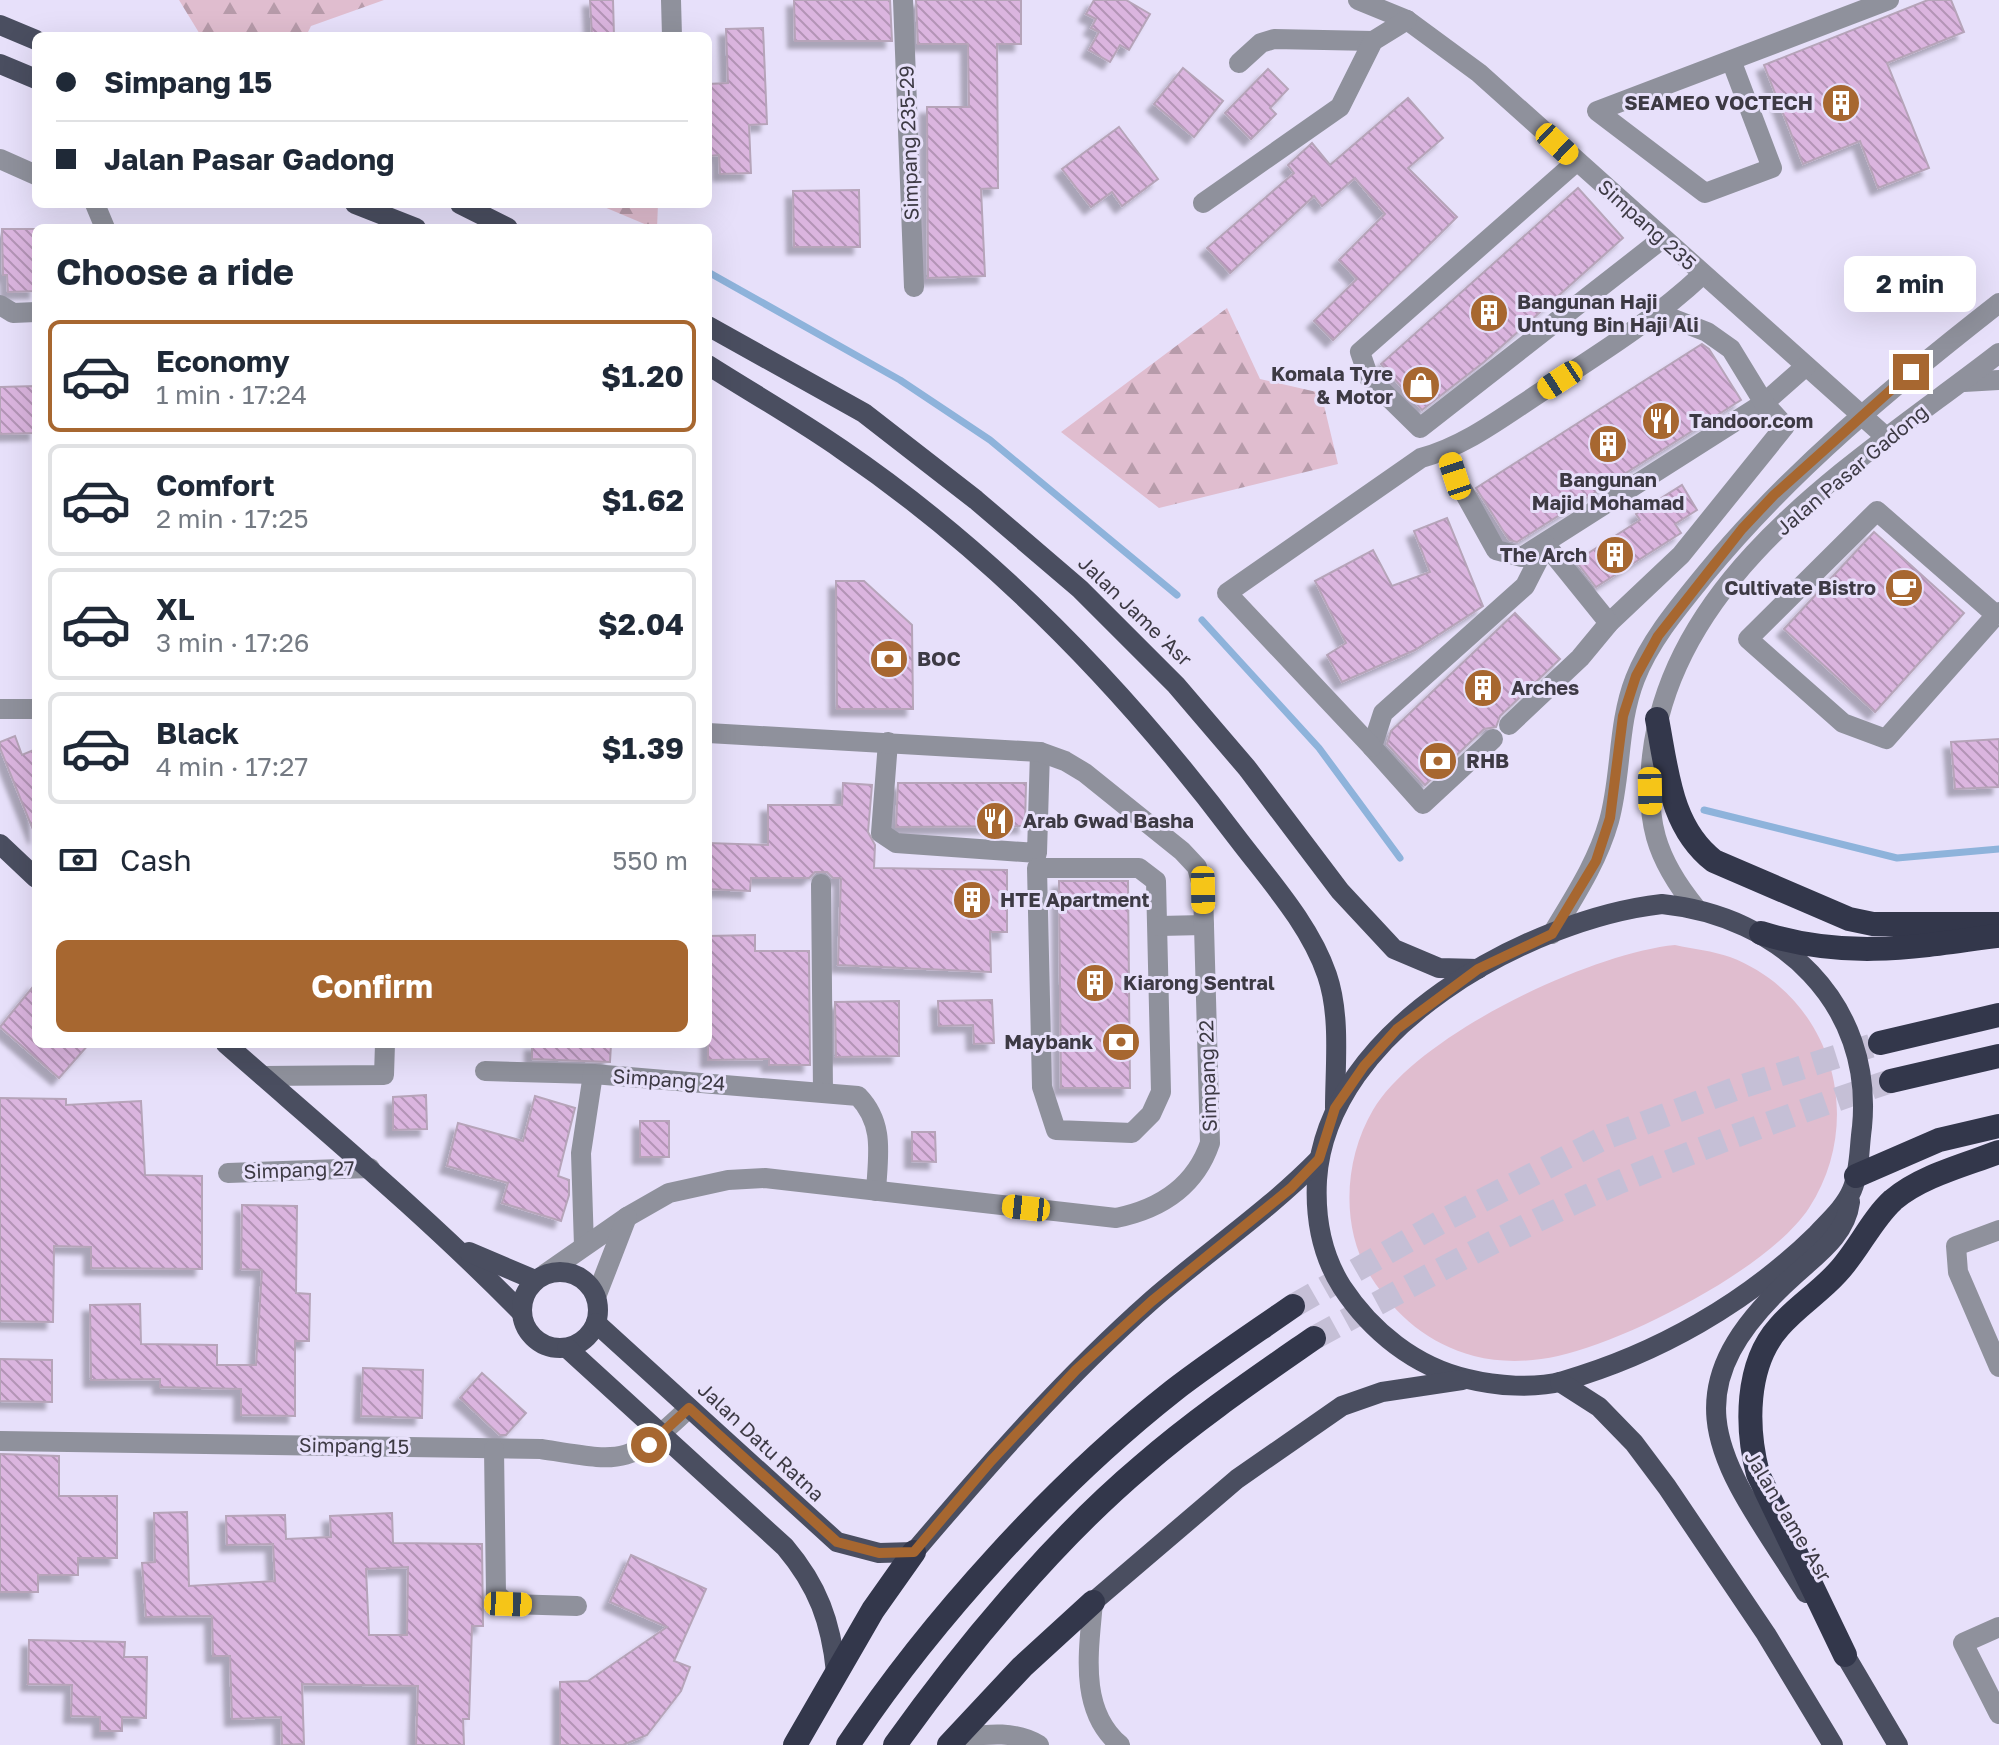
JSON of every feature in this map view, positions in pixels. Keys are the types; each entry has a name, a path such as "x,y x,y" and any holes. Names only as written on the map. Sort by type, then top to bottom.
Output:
{"highway":[{"path":"1657,719 1672,795 1683,826 1695,846 1714,861 1849,919 1873,924 1999,924"},
{"path":"1761,933 1798,944 1843,951 1895,951 1999,936"},
{"path":"1880,1043 1999,1015"},
{"path":"1891,1081 1999,1056"},
{"path":"1853,1185 1939,1140 1999,1126"},
{"path":"1845,1655 1763,1484 1751,1449 1749,1417 1764,1352 1777,1329 1839,1271 1892,1201 1912,1187 1999,1152"},
{"path":"848,1745 949,1615 995,1561 1064,1490 1174,1391 1293,1306"},
{"path":"895,1745 979,1639 1085,1520 1196,1420 1314,1338"},
{"path":"795,1745 873,1610 914,1552"},
{"path":"951,1742 1022,1667 1093,1602"}],"main road":[{"path":"0,25 32,38"},
{"path":"0,64 32,77"},
{"path":"365,208 406,224"},
{"path":"468,208 500,224"},
{"name":"Jalan Jame 'Asr","path":"712,328 864,413 976,500 1080,589 1176,685 1247,768 1340,891 1394,949 1439,968 1478,969"},
{"path":"712,368 843,450 949,532 1047,617 1139,715 1209,800 1309,936 1328,976 1334,1011 1335,1108 1319,1159 1316,1202 1322,1244 1335,1275 1355,1306 1380,1334 1409,1354 1466,1379 1499,1384 1560,1382 1650,1347 1716,1315 1804,1247 1853,1185"},
{"path":"0,844 32,868"},
{"name":"Jalan Jame 'Asr","path":"1335,1108 1364,1066 1397,1029 1478,969 1552,934 1627,908 1662,904 1696,908 1730,917 1790,953 1813,976 1851,1034 1863,1072 1864,1108 1848,1217 1836,1236 1766,1300 1731,1347 1718,1380 1714,1415 1718,1440 1738,1488 1845,1655 1898,1745"},
{"path":"231,1048 458,1248 522,1313"},
{"path":"914,1552 991,1461 1076,1370 1152,1301 1291,1188 1319,1159"},
{"path":"458,1248 540,1277"},
{"path":"557,1271 580,1278 596,1297 596,1323 580,1343 567,1348 542,1344 524,1325 522,1313 527,1289 540,1277 557,1271"},
{"name":"Jalan Datu Ratna","path":"596,1323 837,1542 879,1553 914,1552"},
{"path":"567,1348 785,1547 806,1572 828,1621 836,1672"},
{"path":"1093,1602 1237,1479 1342,1406 1382,1392 1466,1379"},
{"path":"1560,1382 1599,1407 1659,1476 1766,1634 1833,1745"}],"street":[{"path":"671,0 672,32"},
{"name":"Simpang 235-29","path":"903,0 914,287"},
{"name":"Simpang 235","path":"1358,0 1407,20 1479,73 1887,438"},
{"path":"1731,60 1772,168 1705,193 1597,111 1716,66 1731,60 1889,0"},
{"path":"1203,203 1340,107 1373,41 1407,20"},
{"path":"1239,63 1261,43 1274,39 1373,41"},
{"path":"0,159 32,173"},
{"path":"1576,162 1360,352 1369,378 1420,428 1662,239"},
{"path":"1493,739 1423,804 1227,593 1410,465 1447,451 1661,314 1702,275"},
{"name":"Jalan Pasar Gadong","path":"1552,934 1596,861 1610,818 1623,716 1636,676 1658,636 1742,529 1806,464 1861,414 1999,303"},
{"path":"0,305 13,313 32,312"},
{"path":"1509,725 1681,555 1785,426 1764,403 1731,349 1707,332 1661,314"},
{"name":"Jalan Pasar Gadong","path":"1696,908 1672,878 1653,834 1650,774 1657,719 1677,659 1701,618 1779,528 1887,438 1999,353"},
{"path":"1447,451 1455,476 1496,550 1522,557 1546,545 1764,403 1806,366"},
{"path":"1960,383 1999,380"},
{"path":"1877,511 1998,614 1886,739 1843,723 1748,639 1877,511"},
{"path":"1546,545 1609,623"},
{"path":"1372,747 1383,713 1525,586 1546,545"},
{"path":"0,709 32,709"},
{"name":"Simpang 22","path":"540,1277 627,1217 669,1193 728,1180 765,1178 1116,1218 1142,1213 1187,1185 1202,1166 1210,1143 1203,890 1197,867 1182,851 1085,773 1065,761 1040,752 712,733"},
{"path":"888,742 881,833 896,843 1037,853 1040,752"},
{"path":"1037,868 1139,868 1156,881 1159,926 1161,1092 1151,1114 1132,1133 1056,1130 1042,1087 1037,868"},
{"path":"821,884 823,1091"},
{"path":"1159,926 1204,925"},
{"path":"263,1076 384,1075 385,1048"},
{"path":"485,1071 593,1074"},
{"name":"Simpang 24","path":"584,1246 581,1153 593,1074 858,1096 872,1111 879,1132 876,1191"},
{"name":"Simpang 27","path":"228,1173 370,1168"},
{"path":"596,1297 627,1217"},
{"path":"1999,1230 1956,1246 1958,1272 1999,1367"},
{"name":"Simpang 15","path":"0,1441 541,1449 621,1458 662,1433 689,1408"},
{"path":"494,1449 496,1594 508,1604 577,1606"},
{"path":"1093,1602 1087,1677 1097,1715 1120,1745"},
{"path":"1999,1627 1963,1643 1999,1714"},
{"path":"951,1742 994,1733 1028,1738 1039,1745"}],"green space":[{"path":"179,0 384,0 311,26 308,32 199,32"},
{"path":"606,208 658,208 657,224 644,224"},
{"path":"1227,308 1260,379 1321,393 1338,464 1159,508 1061,432"},
{"path":"1675,945 1730,957 1765,975 1794,1000 1815,1030 1830,1064 1836,1100 1835,1137 1826,1173 1809,1208 1790,1231 1731,1277 1657,1318 1587,1348 1548,1358 1505,1361 1458,1351 1428,1336 1403,1316 1381,1291 1361,1258 1354,1237 1350,1216 1351,1171 1363,1129 1373,1110 1395,1082 1427,1054 1509,1002 1599,964 1640,951"}],"building":[{"path":"590,0 613,0 614,32 592,32"},
{"path":"794,0 890,0 892,41 795,41"},
{"path":"916,0 1021,0 1021,44 997,44 998,188 981,189 985,276 928,278 927,107 969,107 968,44 918,44"},
{"path":"1094,0 1126,0 1150,14 1129,50 1120,45 1110,62 1089,50 1099,32 1091,28 1096,19 1086,14"},
{"name":"SEAMEO VOCTECH","path":"1928,0 1951,0 1964,32 1887,63 1929,168 1878,188 1860,141 1803,164 1764,65"},
{"path":"763,28 767,124 749,125 751,173 720,174 719,155 712,156 712,84 728,83 726,29"},
{"path":"1183,68 1223,101 1194,137 1154,104"},
{"path":"1268,69 1288,89 1270,108 1276,114 1251,139 1225,113"},
{"path":"1408,98 1443,138 1408,168 1457,217 1333,340 1314,321 1357,279 1339,260 1385,214 1355,178 1322,206 1314,196 1230,273 1207,248 1294,173 1288,165 1312,143 1330,165"},
{"path":"1119,127 1158,179 1122,206 1112,192 1091,207 1062,169"},
{"name":"Bangunan Haji Untung Bin Haji Ali","path":"1578,188 1623,238 1484,362 1422,410 1381,364"},
{"path":"859,190 860,247 794,247 793,191"},
{"path":"2,229 32,229 32,291 8,292 7,275 3,275"},
{"name":"Bangunan Majid Mohamad","path":"1702,344 1709,349 1741,400 1517,542 1509,540 1476,488"},
{"path":"32,386 32,433 0,434 0,387"},
{"path":"1682,485 1697,510 1675,524 1681,533 1596,587 1576,561 1640,520 1636,514"},
{"path":"1447,518 1483,606 1415,650 1342,682 1327,655 1346,643 1315,581 1373,550 1392,586 1430,572 1414,531"},
{"path":"1874,532 1964,613 1875,712 1784,629"},
{"path":"836,581 864,581 912,625 913,709 837,709"},
{"name":"Arches","path":"1515,613 1560,659 1500,716 1496,727 1484,729 1425,785 1387,744 1391,731"},
{"path":"15,736 22,755 32,751 32,827 0,748 0,742"},
{"path":"1999,739 1999,787 1955,789 1951,742"},
{"path":"843,783 872,785 868,832 875,845 874,868 1007,870 1007,932 990,932 991,972 838,965 841,878 833,878 827,872 815,872 809,878 751,878 750,891 712,889 712,843 768,845 768,805 842,805"},
{"path":"898,783 1026,783 1025,826 896,827"},
{"name":"Kiarong Sentral","path":"1059,881 1128,881 1130,1088 1061,1088"},
{"path":"755,935 755,951 809,951 810,1065 769,1065 769,1059 708,1060 708,1048 712,1048 712,936"},
{"path":"32,988 32,1048 85,1048 59,1078 0,1027"},
{"path":"992,1000 994,1043 974,1044 973,1025 939,1026 938,1001"},
{"path":"899,1001 899,1056 836,1057 835,1002"},
{"path":"532,1048 611,1048 610,1062 532,1059"},
{"path":"426,1095 427,1129 393,1130 393,1097"},
{"path":"535,1096 575,1108 558,1176 569,1180 569,1195 561,1221 502,1203 508,1183 447,1166 458,1123 523,1141"},
{"path":"0,1098 66,1099 66,1105 141,1101 145,1175 202,1176 202,1269 91,1268 91,1247 54,1246 53,1322 0,1321"},
{"path":"640,1121 669,1121 669,1157 640,1157"},
{"path":"912,1132 935,1132 936,1162 912,1161"},
{"path":"242,1205 297,1206 296,1293 310,1294 309,1341 295,1341 295,1416 241,1415 241,1389 160,1387 160,1379 91,1380 90,1305 140,1304 141,1344 217,1345 217,1365 256,1365 262,1270 241,1269"},
{"path":"0,1359 52,1360 52,1402 0,1401"},
{"path":"363,1368 423,1370 422,1418 361,1416"},
{"path":"482,1373 526,1413 506,1435 500,1435 460,1398"},
{"path":"0,1454 59,1456 59,1496 117,1496 117,1558 78,1558 78,1575 38,1575 38,1592 0,1592"},
{"path":"187,1512 189,1586 275,1581 273,1544 227,1545 226,1516 285,1515 286,1539 331,1537 330,1516 392,1513 393,1543 482,1544 483,1626 472,1626 469,1719 463,1719 464,1745 416,1745 418,1686 302,1684 304,1744 282,1745 281,1717 232,1719 230,1656 213,1656 212,1616 146,1617 142,1563 155,1562 154,1513","holes":["408,1567 407,1635 369,1635 366,1569"]},
{"path":"631,1555 706,1589 674,1661 690,1667 681,1691 647,1735 623,1745 560,1745 560,1682 588,1681 667,1627 610,1602"},
{"path":"29,1640 125,1642 124,1657 147,1657 146,1718 122,1717 122,1731 100,1731 100,1717 71,1716 72,1685 28,1684"}],"waterway":[{"path":"712,274 900,380 990,440 1177,595"},
{"path":"1202,620 1319,748 1400,858"},
{"path":"1704,810 1897,858 1999,849"}],"tunnel":[{"path":"1293,1306 1446,1219 1602,1139 1740,1087 1880,1043"},
{"path":"1314,1338 1502,1238 1617,1183 1753,1129 1891,1081"}],"place":[{"name":"SEAMEO VOCTECH","path":"1841,103"},
{"name":"Bangunan Haji Untung Bin Haji Ali","path":"1489,313"},
{"name":"Komala Tyre & Motor","path":"1421,385"},
{"name":"Tandoor.com","path":"1661,421"},
{"name":"Bangunan Majid Mohamad","path":"1608,444"},
{"name":"The Arch","path":"1615,555"},
{"name":"Cultivate Bistro","path":"1904,588"},
{"name":"BOC","path":"889,659"},
{"name":"Arches","path":"1483,688"},
{"name":"RHB","path":"1438,761"},
{"name":"Arab Gwad Basha","path":"995,821"},
{"name":"HTE Apartment","path":"972,900"},
{"name":"Kiarong Sentral","path":"1095,983"},
{"name":"Maybank","path":"1121,1042"}],"route":[{"path":"649,1445 689,1408 837,1542 879,1553 914,1552 991,1461 1076,1370 1240,1226 1291,1188 1319,1159 1335,1108 1364,1066 1397,1029 1478,969 1552,934 1596,861 1610,818 1623,716 1636,676 1658,636 1742,529 1774,495 1911,372"}]}
